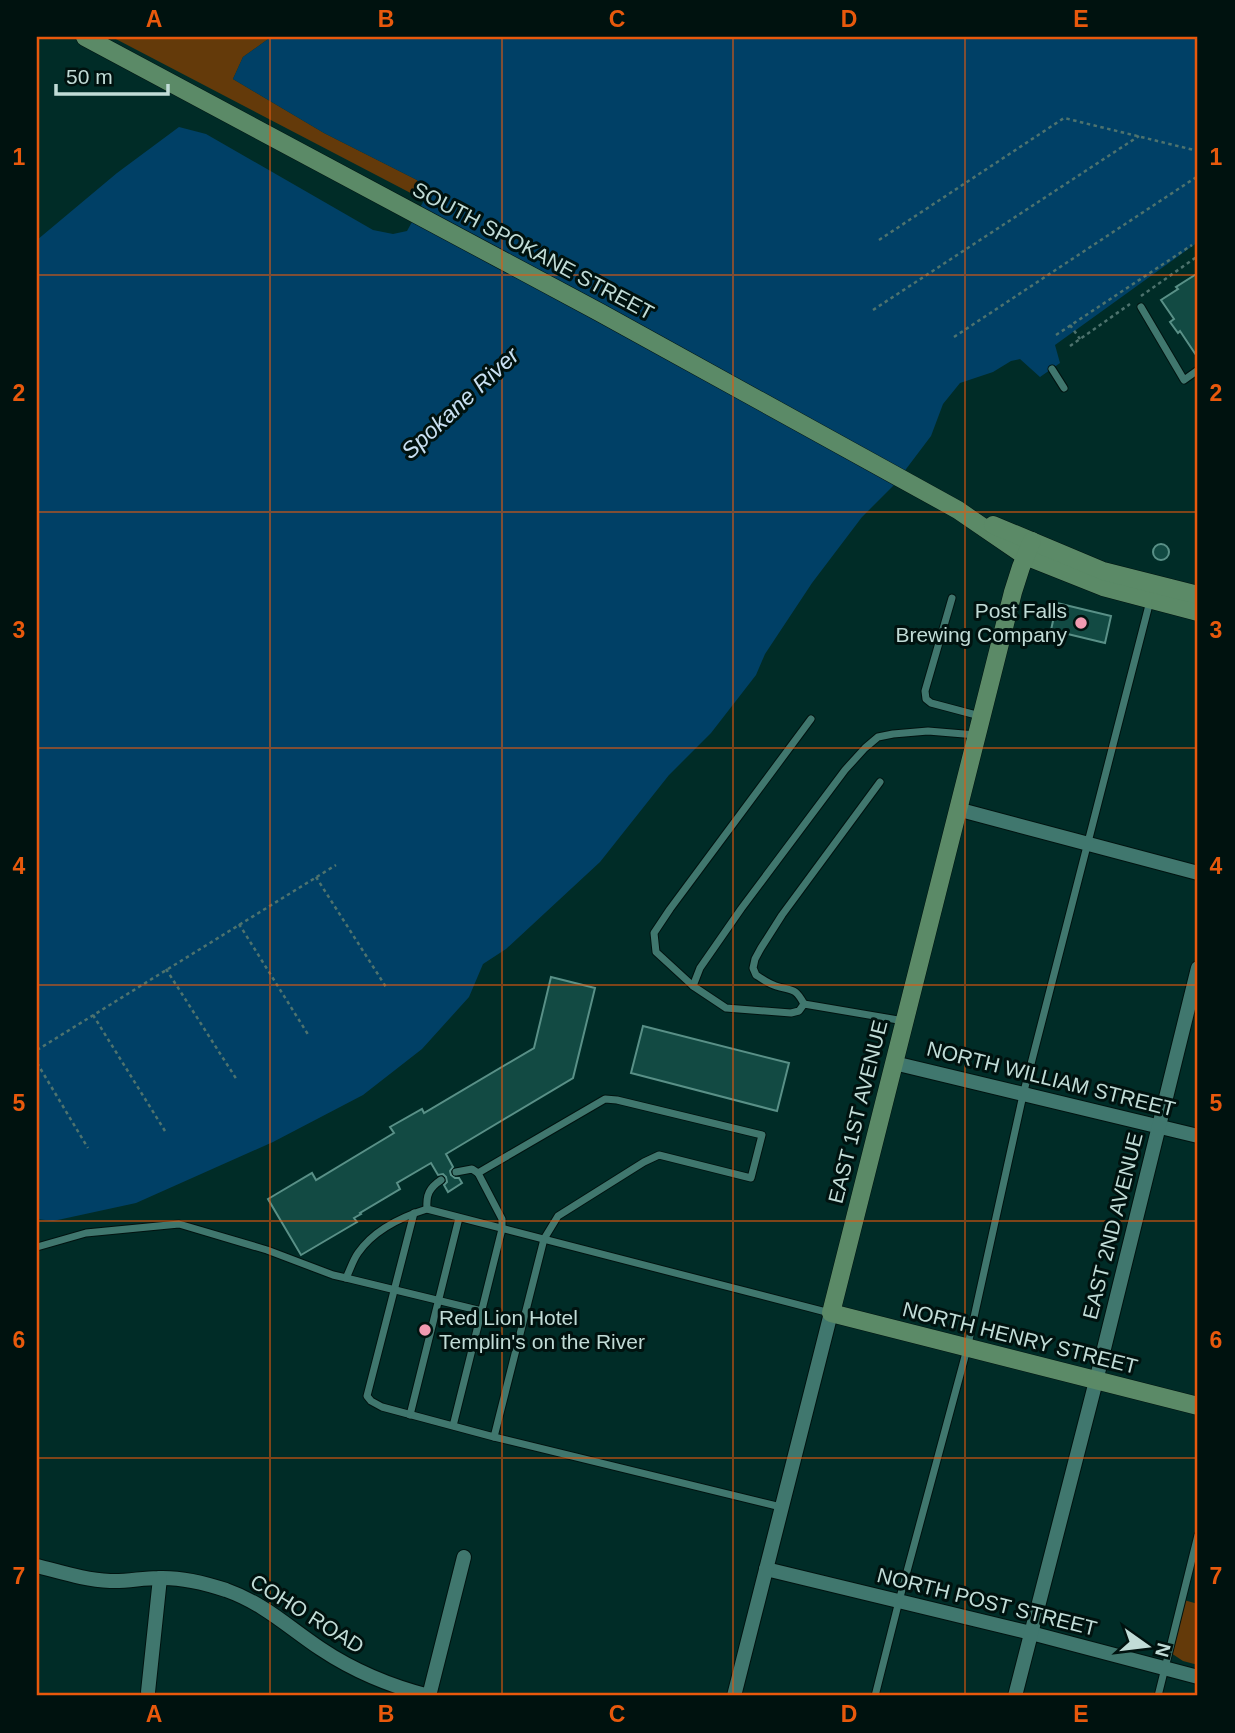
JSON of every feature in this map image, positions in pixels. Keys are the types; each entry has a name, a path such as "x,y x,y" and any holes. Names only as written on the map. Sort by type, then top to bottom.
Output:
{"main road":[{"name":"SOUTH SPOKANE STREET","path":"85,37 611,319 1029,549"},
{"path":"1029,549 1198,596"},
{"path":"1029,549 1084,580 1198,612"},
{"name":"EAST 1ST AVENUE","path":"831,1313 1013,592 1029,549"},
{"name":"NORTH HENRY STREET","path":"831,1313 1198,1406"}],"street":[{"path":"957,809 1198,873"},
{"name":"EAST 2ND AVENUE","path":"1015,1696 1198,968"},
{"name":"NORTH WILLIAM STREET","path":"894,1063 1198,1136"},
{"name":"EAST 1ST AVENUE","path":"734,1696 831,1313"},
{"path":"429,1696 464,1557"},
{"name":"COHO ROAD","path":"37,1566 93,1580 160,1578 207,1584 255,1602 321,1649 377,1680 429,1696"},
{"name":"NORTH POST STREET","path":"766,1569 1031,1633 1198,1677"},
{"path":"148,1692 160,1578"}],"lane":[{"path":"1141,307 1184,380 1198,370"},
{"path":"1052,369 1063,388"},
{"path":"952,598 925,691 926,699 931,703 981,716"},
{"path":"875,1696 967,1349 1023,1095 1150,600"},
{"path":"804,1004 799,1011 791,1013 726,1008 693,986 656,952 654,933 811,719"},
{"path":"693,986 700,968 741,909 845,770 865,748 878,737 893,734 928,731 976,735"},
{"path":"804,1004 799,994 775,986 756,975 755,958 782,915 880,782"},
{"path":"804,1004 905,1021"},
{"path":"478,1173 605,1099 762,1135 751,1178 659,1155 558,1216 544,1239 494,1437"},
{"path":"453,1426 502,1229 502,1219 478,1173 472,1169 456,1172"},
{"path":"427,1209 426,1197 432,1186 441,1180"},
{"path":"346,1278 358,1254 376,1233 427,1209 831,1313"},
{"path":"414,1213 367,1396 371,1401 382,1407 494,1437 781,1507"},
{"path":"410,1415 459,1218"},
{"path":"37,1247 86,1233 178,1224 267,1250 321,1272 482,1311"},
{"path":"1158,1696 1198,1535"}],"path":[{"path":"879,240 1064,118 1198,151"},
{"path":"873,310 1139,136"},
{"path":"954,337 1198,176"},
{"path":"1056,335 1192,245"},
{"path":"1070,325 1080,339"},
{"path":"37,1050 336,865"},
{"path":"316,877 386,987"},
{"path":"239,924 309,1036"},
{"path":"166,969 237,1080"},
{"path":"93,1015 165,1131"},
{"path":"37,1063 88,1148"}],"shaded area":[{"path":"112,37 271,37 243,57 233,79 324,133 417,180 427,195 424,200"},
{"path":"1184,1600 1198,1604 1198,1665 1183,1661 1171,1653"}],"water":[{"name":"Spokane River","path":"271,37 1198,37 1198,242 1055,345 1060,363 1040,377 1020,359 960,383 943,404 931,436 894,485 862,517 812,583 765,654 756,675 711,733 669,775 600,862 506,949 483,964 469,997 422,1049 363,1095 273,1142 136,1203 53,1221 37,1219 37,240 117,173 179,127 206,134 373,230 393,234 407,231 427,195 417,180 324,133 233,79 243,57"}],"building":[{"path":"1198,273 1198,358 1180,331 1178,333 1170,322 1174,319 1161,300"},
{"path":"1161,544 1167,546 1167,558 1161,560 1155,558 1153,552 1155,546"},
{"name":"Post Falls Brewing Company","path":"1057,603 1111,616 1105,643 1051,630"},
{"path":"551,977 595,988 573,1078 446,1154 453,1167 451,1175 459,1178 462,1183 448,1192 444,1185 447,1182 446,1177 443,1174 438,1175 431,1163 397,1183 400,1189 360,1213 354,1218 357,1222 301,1255 268,1199 312,1173 316,1180 394,1133 390,1127 422,1109 424,1113 534,1048"},
{"path":"643,1026 789,1063 777,1111 631,1073"}],"place":[{"name":"Post Falls Brewing Company","path":"1081,623"},
{"name":"Red Lion Hotel Templin's on the River","path":"425,1330"}]}
